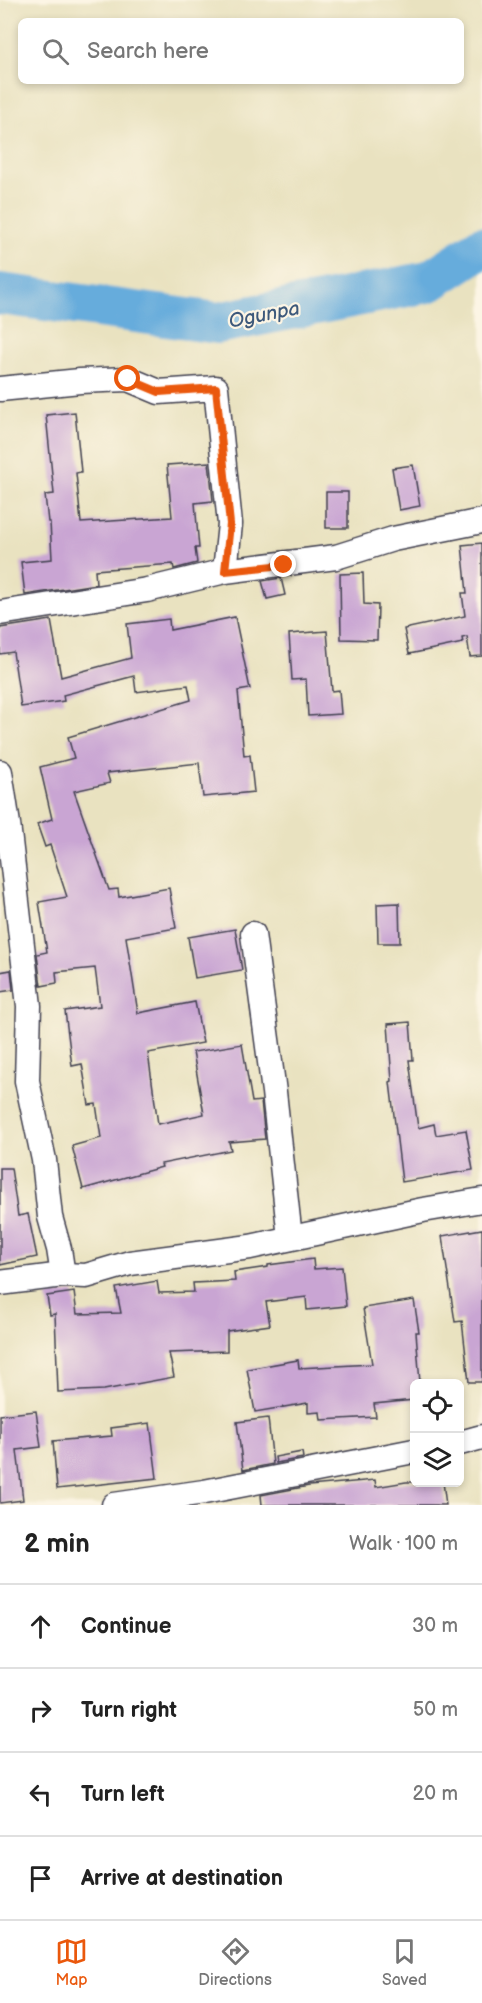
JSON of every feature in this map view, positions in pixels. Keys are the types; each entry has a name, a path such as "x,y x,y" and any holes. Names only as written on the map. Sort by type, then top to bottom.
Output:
{"street":[{"path":"0,389 128,379 159,392 216,388 230,524 225,571"},
{"path":"0,613 147,590 225,571 336,557 393,539 482,521"},
{"path":"0,772 29,1006 27,1081 44,1160 50,1217 63,1275"},
{"path":"253,934 290,1238"},
{"path":"0,1283 63,1275 86,1276 130,1263 250,1247 423,1210 482,1200"},
{"path":"464,1442 482,1437"},
{"path":"114,1505 204,1492 410,1452"}],"building":[{"path":"75,412 81,472 76,473 81,523 172,517 167,465 209,462 213,501 195,503 199,548 195,548 197,563 174,569 173,564 95,570 96,584 25,595 21,562 52,559 50,522 48,522 45,495 54,494 46,415"},
{"path":"413,465 420,506 399,510 392,468"},
{"path":"326,492 348,492 348,528 326,528"},
{"path":"482,543 482,656 470,657 467,637 462,638 463,643 409,654 404,629 465,616 462,593 467,593 462,545"},
{"path":"363,573 364,604 378,605 377,640 341,639 340,574"},
{"path":"281,578 285,595 267,599 262,581"},
{"path":"235,617 250,689 238,691 244,756 250,755 254,792 203,797 199,763 107,773 110,783 74,791 109,890 118,889 119,897 169,888 176,928 126,937 138,1013 195,1002 203,1043 148,1053 158,1124 204,1114 193,1052 242,1044 252,1102 261,1101 265,1139 229,1142 231,1150 161,1164 162,1167 83,1189 72,1146 101,1138 96,1104 89,1105 82,1064 72,1066 65,1011 100,1006 95,968 56,972 57,983 41,986 37,954 47,952 39,902 67,897 50,845 45,847 37,824 52,819 40,767 74,758 68,737 191,700 188,685 136,692 134,676 63,695 64,701 21,707 13,652 0,654 0,628 51,620 61,677 131,658 127,624 169,619 170,630"},
{"path":"327,631 332,691 339,690 341,714 308,716 306,679 292,680 289,634"},
{"path":"399,903 400,943 378,943 377,904"},
{"path":"235,929 242,970 195,978 188,937"},
{"path":"11,970 13,990 0,992 0,972"},
{"path":"410,1022 413,1060 409,1060 418,1128 434,1124 436,1135 466,1130 473,1170 402,1182 390,1082 392,1081 388,1024"},
{"path":"0,1168 11,1168 18,1216 28,1214 37,1257 0,1265"},
{"path":"482,1229 482,1382 469,1382 462,1321 455,1322 442,1236"},
{"path":"313,1259 314,1269 342,1267 346,1306 307,1310 306,1297 266,1302 270,1325 227,1331 227,1351 169,1353 174,1377 104,1390 58,1392 55,1314 50,1315 47,1296 74,1292 77,1314 121,1313 116,1288 157,1281 159,1293 194,1292 193,1283 235,1281 234,1272"},
{"path":"414,1300 419,1332 416,1332 420,1379 410,1379 410,1400 374,1404 376,1417 321,1420 320,1412 308,1413 308,1403 255,1412 247,1369 298,1360 299,1368 372,1364 363,1308"},
{"path":"36,1411 41,1447 17,1450 23,1500 0,1503 0,1415"},
{"path":"268,1418 273,1464 243,1470 237,1422"},
{"path":"150,1423 157,1478 57,1489 53,1441 112,1436 111,1428"},
{"path":"302,1452 303,1458 276,1463 275,1457"},
{"path":"375,1480 376,1487 410,1482 410,1487 444,1487 446,1505 262,1505 261,1495 309,1486"}],"waterway":[{"name":"Ogunpa","path":"0,294 218,323 428,282 482,247"}],"route":[{"path":"128,379 159,392 216,388 230,524 225,571 284,565"}]}
